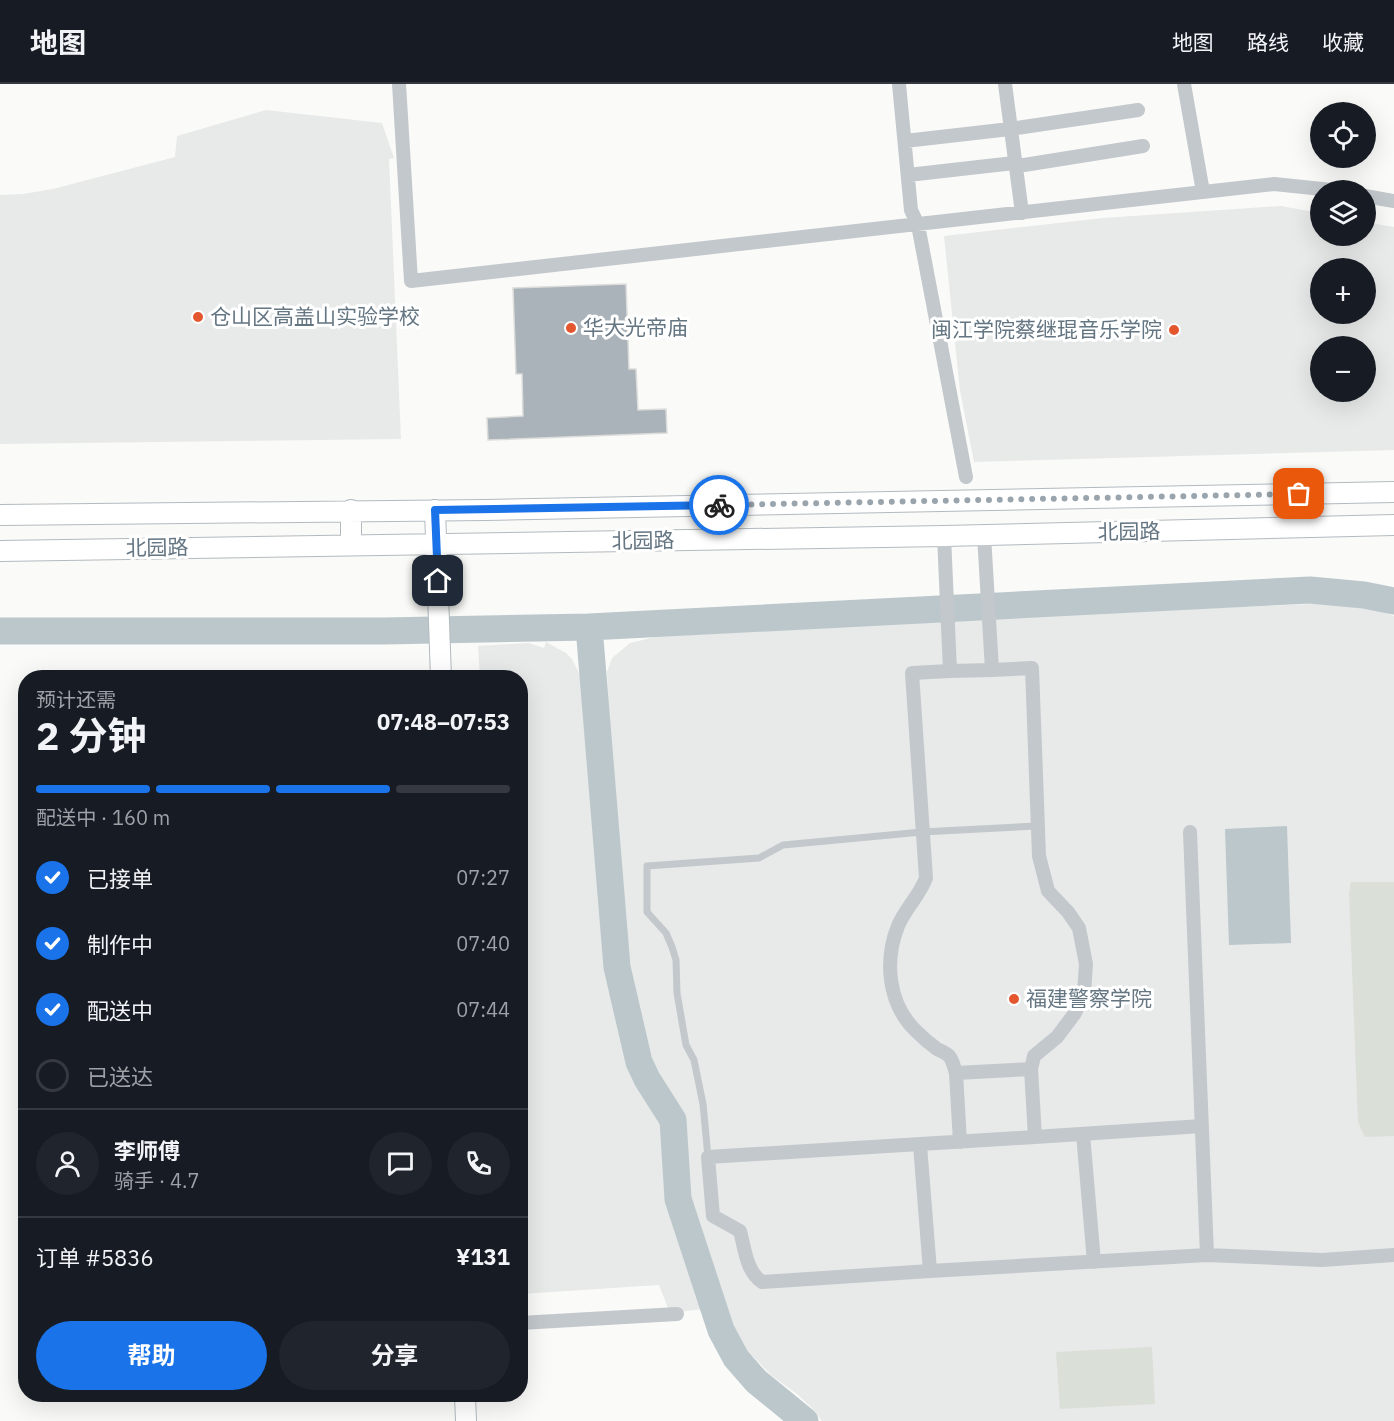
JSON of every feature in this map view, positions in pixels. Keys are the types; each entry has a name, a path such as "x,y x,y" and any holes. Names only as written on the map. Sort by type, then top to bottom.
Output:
{"main road":[{"name":"北园路","path":"0,515 513,509 1394,492"},
{"path":"513,509 514,543"},
{"path":"351,510 351,545"},
{"path":"435,510 441,670"},
{"name":"北园路","path":"0,551 944,536 1394,525"},
{"path":"465,1402 466,1421"}],"street":[{"path":"399,84 411,281 1274,184 1310,187"},
{"path":"899,84 911,210 918,225 966,477"},
{"path":"1005,84 1022,213"},
{"path":"1184,84 1203,192"},
{"path":"904,141 1010,129 1138,110"},
{"path":"908,175 1014,163 1024,165 1143,146"},
{"path":"1376,198 1394,201"},
{"path":"984,535 992,669"},
{"path":"944,536 950,671"},
{"path":"960,1142 956,1073 950,1057 936,1048 907,1021 891,984 891,960 896,933 926,878 912,673 1032,668 1039,856 1048,891 1068,912 1079,928 1086,964 1084,993 1080,1002 1057,1037 1034,1056 1031,1069 1035,1137"},
{"path":"1190,832 1208,1256"},
{"path":"956,1073 1031,1069"},
{"path":"1202,1126 920,1146 708,1157 713,1216 740,1231 750,1270 762,1282 1208,1256 1322,1260 1394,1256"},
{"path":"1083,1134 1094,1262"},
{"path":"920,1146 930,1271"},
{"path":"528,1323 676,1314"}],"lane":[{"path":"708,1157 704,1104 694,1060 686,1045 672,947 666,933 647,912 647,866 759,858 783,845 922,832 1037,826"}],"shaded area":[{"name":"仓山区高盖山实验学校","path":"266,110 382,123 394,158 389,159 401,439 0,444 0,195 53,189 175,157 177,136"},
{"name":"闽江学院蔡继琨音乐学院","path":"1281,206 1310,211 1310,246 1376,246 1376,224 1394,227 1394,450 974,462 960,391 944,236 1103,218"},
{"name":"福建警察学院","path":"1339,603 1368,607 1394,616 1394,1421 822,1421 813,1409 771,1375 743,1346 731,1327 711,1276 693,1282 703,1309 670,1313 659,1285 528,1294 528,670 480,670 478,646 528,643 544,648 546,642 572,659 581,679 605,959 618,1025 633,1073 660,1112 665,1134 663,1159 666,1193 692,1276 709,1271 685,1187 684,1127 681,1114 657,1080 649,1064 627,974 609,733 607,672 612,658 630,643 655,637 1021,616"},
{"path":"1287,826 1291,943 1229,945 1225,829"},
{"path":"1351,882 1394,882 1394,1136 1365,1137 1358,1122 1349,893"},
{"path":"1152,1347 1155,1404 1060,1409 1056,1352"}],"building":[{"name":"华大光帝庙","path":"626,284 629,369 636,369 638,410 666,409 667,433 488,440 487,418 523,416 522,374 516,374 513,288"}],"waterway":[{"path":"0,631 384,631 589,627 1310,590 1364,595 1394,601"},
{"path":"589,627 617,967 639,1062 673,1120 678,1199 721,1330 736,1358 756,1381 805,1421"}],"way so far":[{"path":"719,505 1299,494"}],"place":[{"name":"仓山区高盖山实验学校","path":"198,317"},
{"name":"华大光帝庙","path":"571,328"},
{"name":"闽江学院蔡继琨音乐学院","path":"1174,330"},
{"name":"福建警察学院","path":"1014,999"}],"route":[{"path":"438,581 435,510 719,505"}]}
